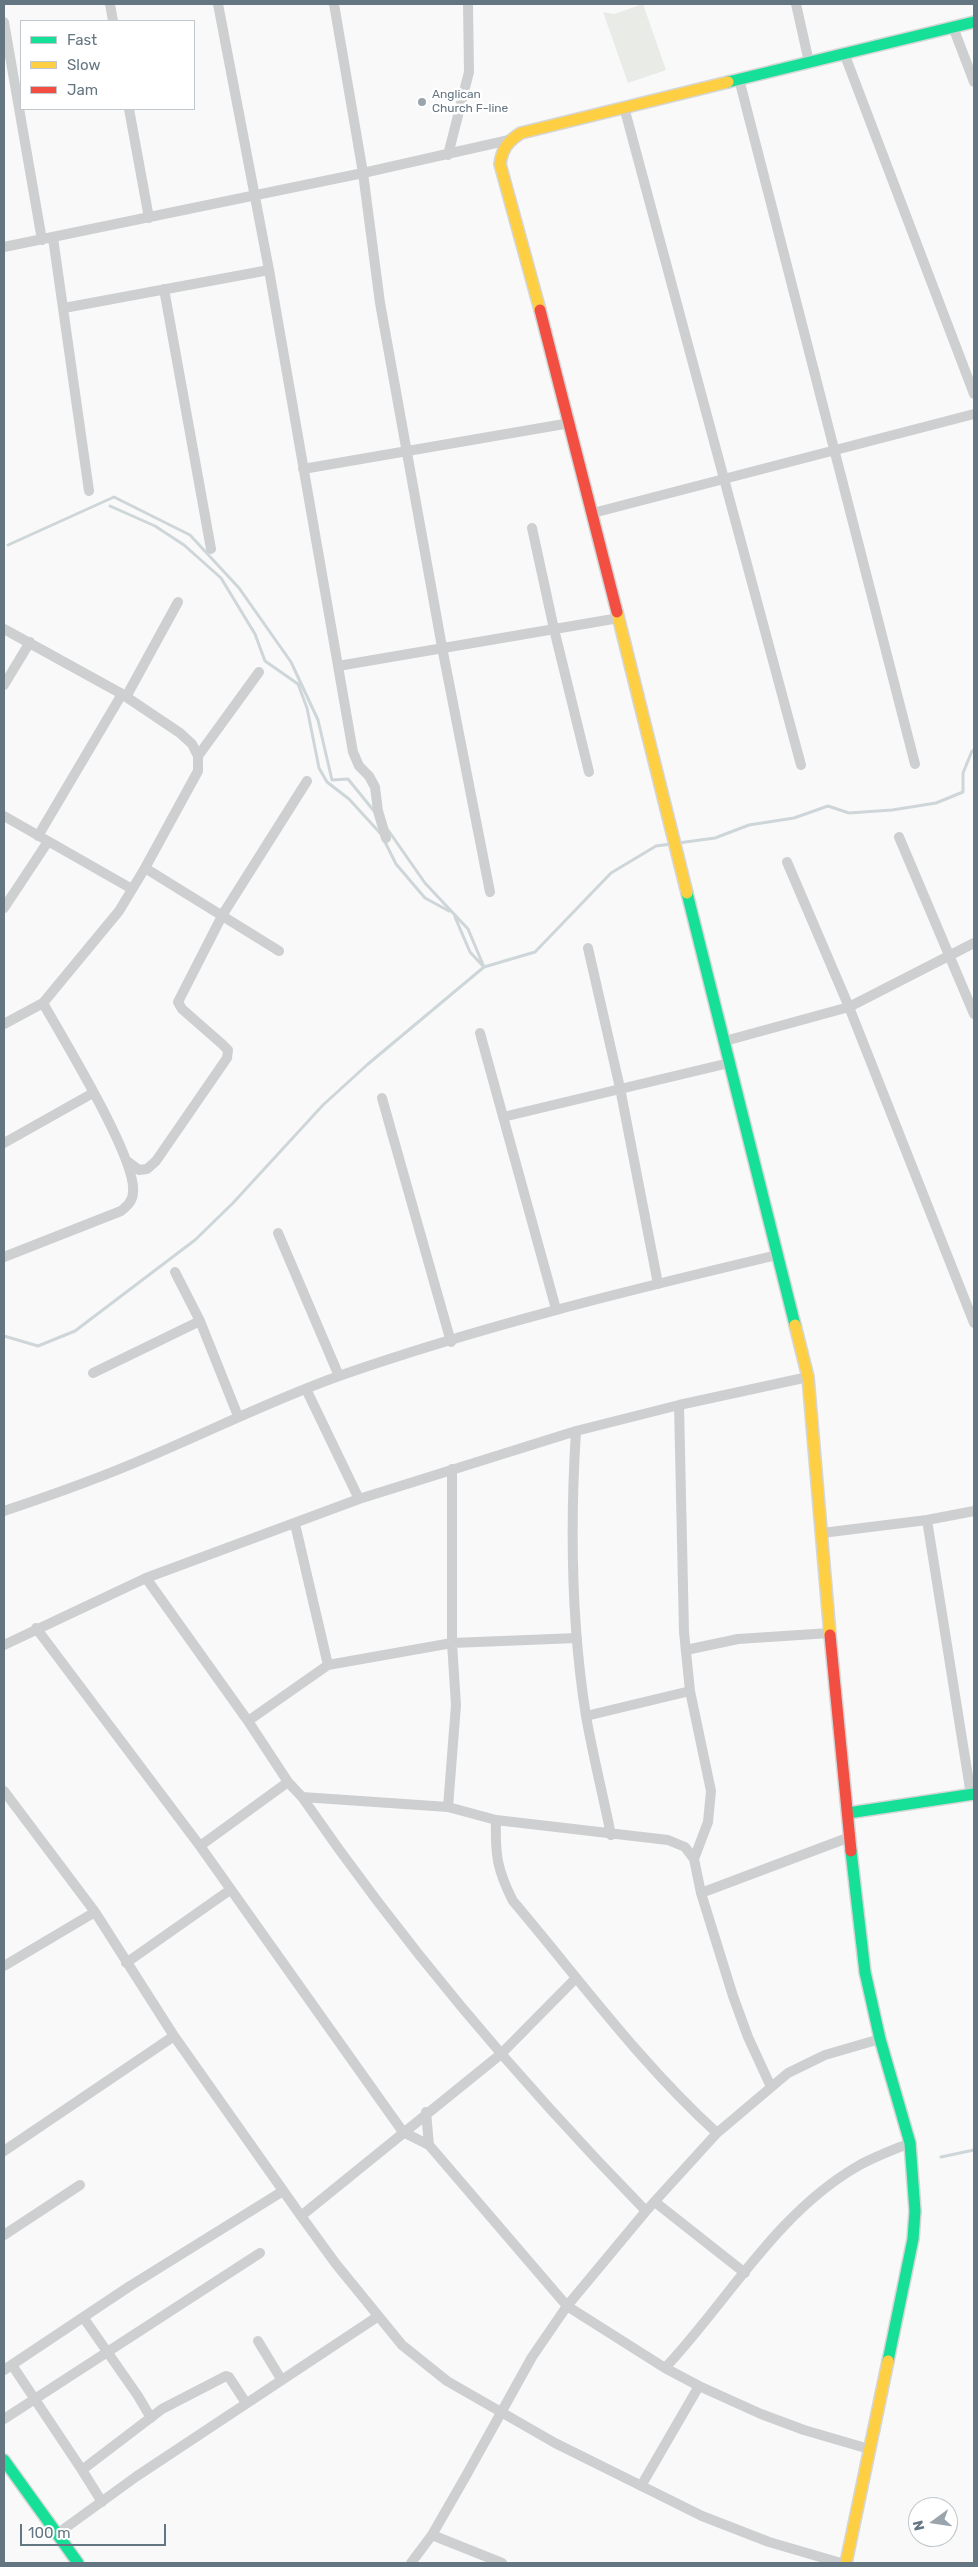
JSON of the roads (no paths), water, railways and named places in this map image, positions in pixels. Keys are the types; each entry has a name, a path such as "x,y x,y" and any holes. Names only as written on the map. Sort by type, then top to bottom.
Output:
{"street":[{"path":"110,4 113,20"},
{"path":"218,4 269,270 355,760 369,776 374,787 378,811 386,838"},
{"path":"334,4 363,173 380,303 442,647 490,892"},
{"path":"448,155 469,72 468,4"},
{"path":"796,4 809,62"},
{"path":"4,22 42,240"},
{"path":"4,247 448,155 508,140 521,133 974,22"},
{"path":"953,27 974,82"},
{"path":"844,54 974,394"},
{"path":"739,79 836,450 915,764"},
{"path":"624,107 801,765"},
{"path":"129,110 149,218"},
{"path":"508,140 502,149 500,164 570,423 808,1377 830,1633 850,1836 866,1972 880,2039 910,2143 915,2211 913,2239 846,2563"},
{"path":"54,238 89,491"},
{"path":"64,308 269,270"},
{"path":"164,289 211,549"},
{"path":"592,513 974,414"},
{"path":"303,469 570,423"},
{"path":"532,528 554,629 589,772"},
{"path":"38,836 124,696 178,602"},
{"path":"338,666 619,618"},
{"path":"4,629 124,696 180,733 192,744 198,756 198,771 145,868 119,911 43,1004 4,1024"},
{"path":"4,685 30,642"},
{"path":"198,756 259,672"},
{"path":"128,1161 140,1170 147,1169 156,1161 227,1058 228,1050 182,1009 178,1002 223,914 307,781"},
{"path":"4,816 47,843 132,889"},
{"path":"899,837 974,1014"},
{"path":"4,908 47,843"},
{"path":"787,862 849,1007 974,1323"},
{"path":"145,868 279,950"},
{"path":"725,1041 849,1007 974,943"},
{"path":"588,948 620,1088 658,1284"},
{"path":"4,1257 90,1224 126,1207 133,1193 128,1161 93,1093 43,1004"},
{"path":"480,1033 556,1309"},
{"path":"503,1117 729,1063"},
{"path":"4,1143 93,1093"},
{"path":"382,1098 451,1342"},
{"path":"278,1233 339,1376"},
{"path":"4,1511 137,1462 238,1416 339,1376 556,1309 777,1255"},
{"path":"175,1272 200,1321 238,1416"},
{"path":"93,1373 200,1321"},
{"path":"4,1645 36,1628 146,1578 359,1500 452,1469 576,1431 679,1405 808,1377"},
{"path":"306,1389 359,1500"},
{"path":"679,1405 682,1593 686,1650 690,1691 711,1790 708,1822 694,1858"},
{"path":"576,1431 572,1502 577,1638 586,1716 611,1835"},
{"path":"448,1807 456,1705 452,1643 452,1469"},
{"path":"822,1533 927,1520 974,1511"},
{"path":"848,1813 973,1794 927,1520"},
{"path":"295,1524 328,1665"},
{"path":"146,1578 248,1721 288,1782 302,1797 377,1900 501,2054 582,2146 646,2211"},
{"path":"36,1628 200,1846 403,2132 428,2145 567,2306 665,2368 699,2386 761,2414 804,2430 869,2449"},
{"path":"686,1650 738,1639 830,1633"},
{"path":"248,1721 328,1665 452,1643 577,1638"},
{"path":"586,1716 690,1691"},
{"path":"200,1846 288,1782"},
{"path":"4,1791 94,1912 174,2036 283,2191 377,2317 402,2345 447,2381 501,2413 555,2443 641,2486 702,2516 769,2542 841,2563"},
{"path":"302,1797 448,1807 496,1820 611,1835 668,1840 685,1847 694,1858 701,1893 745,2029 771,2087"},
{"path":"496,1820 495,1853 500,1877 513,1901 630,2044 680,2099 717,2133"},
{"path":"701,1893 850,1836"},
{"path":"126,1962 230,1890"},
{"path":"4,1966 94,1912"},
{"path":"301,2216 426,2112 501,2054 576,1978"},
{"path":"4,2152 174,2036"},
{"path":"411,2563 432,2535 532,2357 567,2306 646,2211 717,2133 788,2073 825,2055 880,2039"},
{"path":"426,2112 428,2145"},
{"path":"665,2368 697,2334 745,2272 797,2213 858,2166 910,2143"},
{"path":"4,2235 80,2185"},
{"path":"102,2502 35,2401 8,2368 82,2317 283,2191"},
{"path":"655,2202 745,2272"},
{"path":"4,2419 35,2401 260,2253"},
{"path":"82,2317 109,2353 150,2418"},
{"path":"57,2534 137,2476 282,2378 377,2317"},
{"path":"258,2341 282,2378"},
{"path":"82,2470 162,2409 226,2376 230,2377 246,2403"},
{"path":"641,2486 699,2386"},
{"path":"4,2460 78,2563"},
{"path":"432,2535 502,2563"}],"waterway":[{"path":"8,545 114,497 190,535 239,588 291,662 318,720 332,780 348,779 374,811"},
{"path":"110,506 155,526 184,545 221,578 255,634 265,661 298,684 307,708 319,768 327,782 349,799 381,834"},
{"path":"678,843 715,838 749,825 794,818 828,806 849,813 892,810 936,803 963,792 963,773 974,750"},
{"path":"388,830 425,883 468,929 484,967"},
{"path":"384,840 396,864 425,898 449,911"},
{"path":"4,1336 38,1346 75,1331 195,1240 233,1203 323,1105 368,1064 484,967 535,952 611,873 656,846 671,844"},
{"path":"455,917 470,952 482,965"},
{"path":"941,2157 974,2150"}],"place":[{"name":"Anglican Church F-line","path":"422,102"}]}
